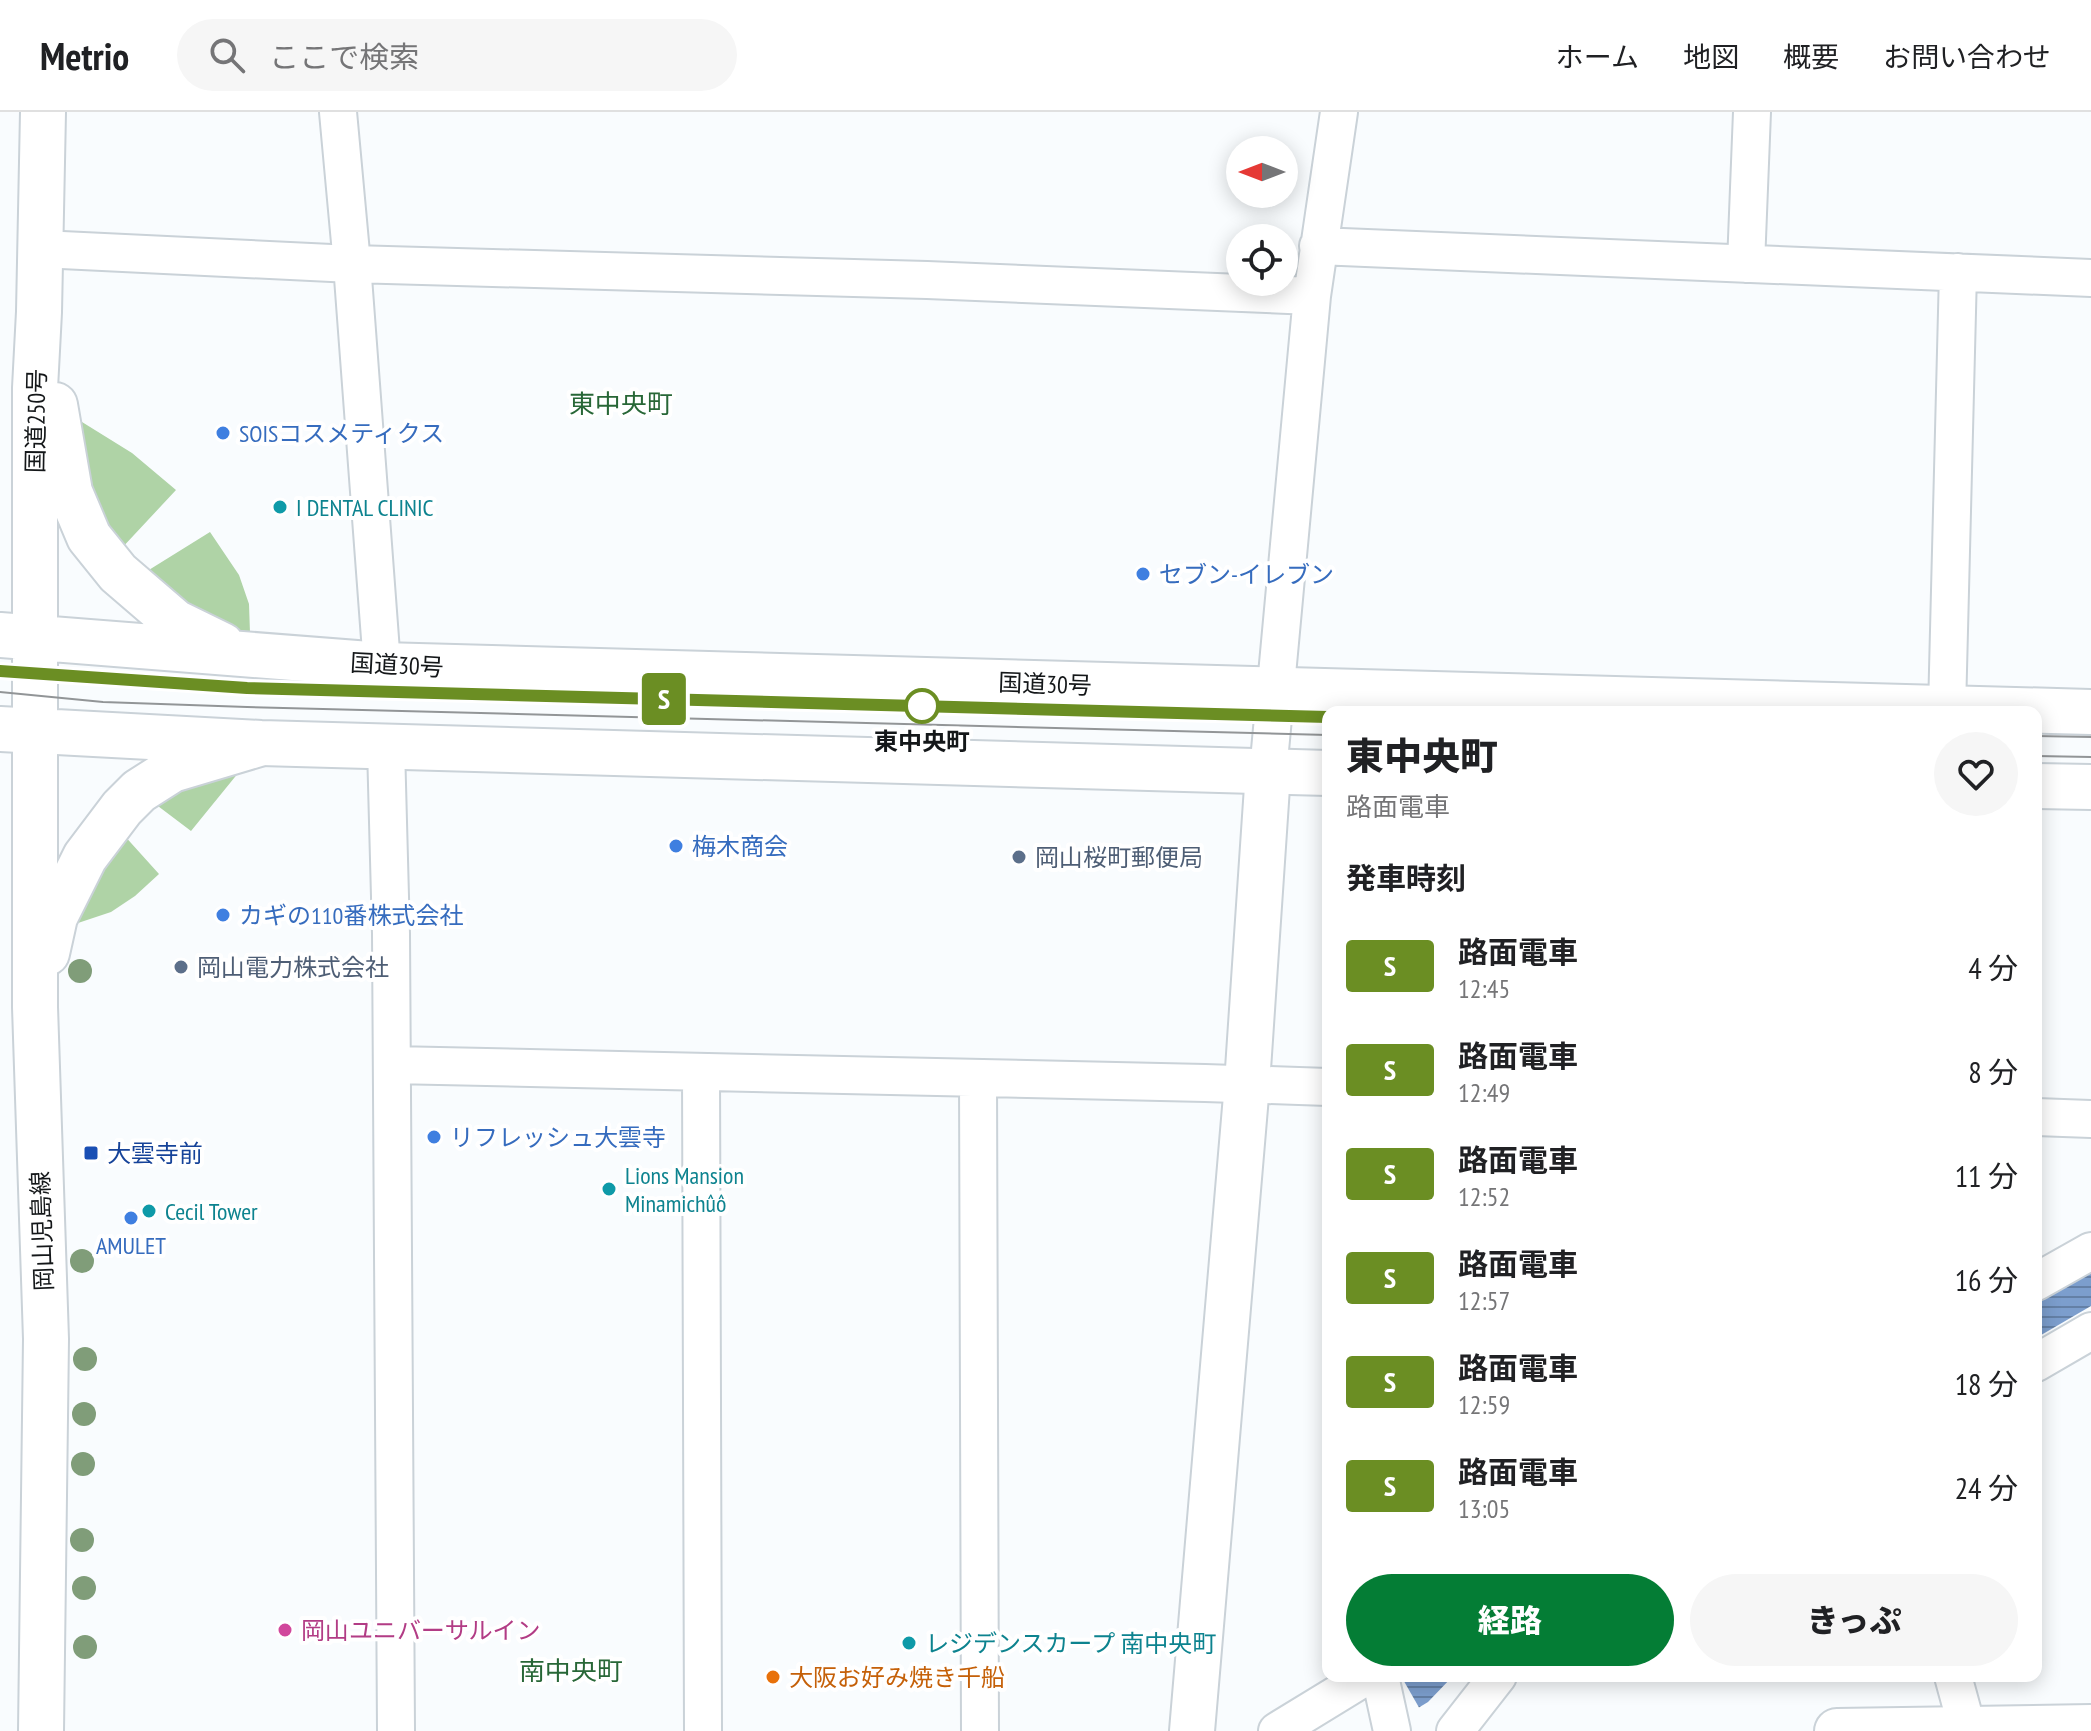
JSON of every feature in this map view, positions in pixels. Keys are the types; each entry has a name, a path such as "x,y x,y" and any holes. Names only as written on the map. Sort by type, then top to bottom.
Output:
{"main road":[{"name":"国道250号","path":"17,730 17,637 39,312 43,112"},
{"path":"39,312 70,492 89,537 118,573 175,622 241,655"},
{"name":"国道30号","path":"17,637 382,665 1806,706"},
{"name":"国道30号","path":"2042,711 2091,712"},
{"path":"17,730 261,743 1322,773"},
{"name":"岡山児島線","path":"17,730 35,1007 46,1339 41,1731"},
{"path":"35,1007 55,917 85,857 122,808 139,791 172,770 261,743"},
{"path":"1192,1731 1247,1084 1268,772"},
{"path":"2042,786 2091,787"},
{"path":"1837,1731 2091,1727"}],"street":[{"path":"338,112 382,665"},
{"path":"1268,772 1312,296 1339,112"},
{"path":"1746,264 1752,112"},
{"path":"1318,246 2091,278"},
{"path":"41,249 352,264 927,280 1312,296"},
{"path":"1947,706 1958,272"},
{"path":"386,747 392,1065 396,1731"},
{"path":"392,1065 1322,1087"},
{"path":"701,1072 703,1731"},
{"path":"978,1078 980,1731"},
{"path":"2042,1117 2091,1119"},
{"path":"2042,1279 2091,1251"},
{"path":"2042,1360 2091,1331"},
{"path":"1455,1731 1493,1682"},
{"path":"1955,1682 1968,1730"},
{"path":"1277,1731 1382,1700"}],"green space":[{"path":"82,422 132,453 176,490 120,550 95,505 81,452"},
{"path":"210,532 239,575 249,604 250,633 238,632 210,620 144,573"},
{"path":"239,772 191,831 150,800 167,790"},
{"path":"122,833 159,874 111,912 72,925"}],"water":[{"path":"2091,1272 2091,1306 2042,1335 2042,1299"},
{"path":"1397,1682 1447,1682 1428,1702 1380,1731"}],"pier":[{"path":"1382,1682 1404,1682 1421,1711 1387,1731 1299,1731"}],"tram line":[{"path":"0,671 247,688 1322,717"},
{"name":"S","path":"0,671 247,688 1322,717"},
{"path":"0,692 103,702 247,707 1322,735"},
{"path":"2042,736 2091,737"},
{"path":"2042,756 2091,757"}],"place":[{"name":"SOISコスメティクス","path":"223,433"},
{"name":"I DENTAL CLINIC","path":"280,507"},
{"name":"セブン-イレブン","path":"1143,574"},
{"name":"東中央町","path":"922,706"},
{"name":"梅木商会","path":"676,846"},
{"name":"岡山桜町郵便局","path":"1019,857"},
{"name":"カギの110番株式会社","path":"223,915"},
{"name":"岡山電力株式会社","path":"181,967"},
{"name":"リフレッシュ大雲寺","path":"434,1137"},
{"name":"大雲寺前","path":"91,1153"},
{"name":"Lions Mansion Minamichûô","path":"609,1189"},
{"name":"Cecil Tower","path":"149,1211"},
{"name":"AMULET","path":"131,1218"},
{"name":"岡山ユニバーサルイン","path":"285,1630"},
{"name":"レジデンスカープ 南中央町","path":"909,1643"},
{"name":"大阪お好み焼き千船","path":"773,1677"}],"district":[{"name":"東中央町","path":"621,403"},
{"name":"南中央町","path":"571,1670"}]}
